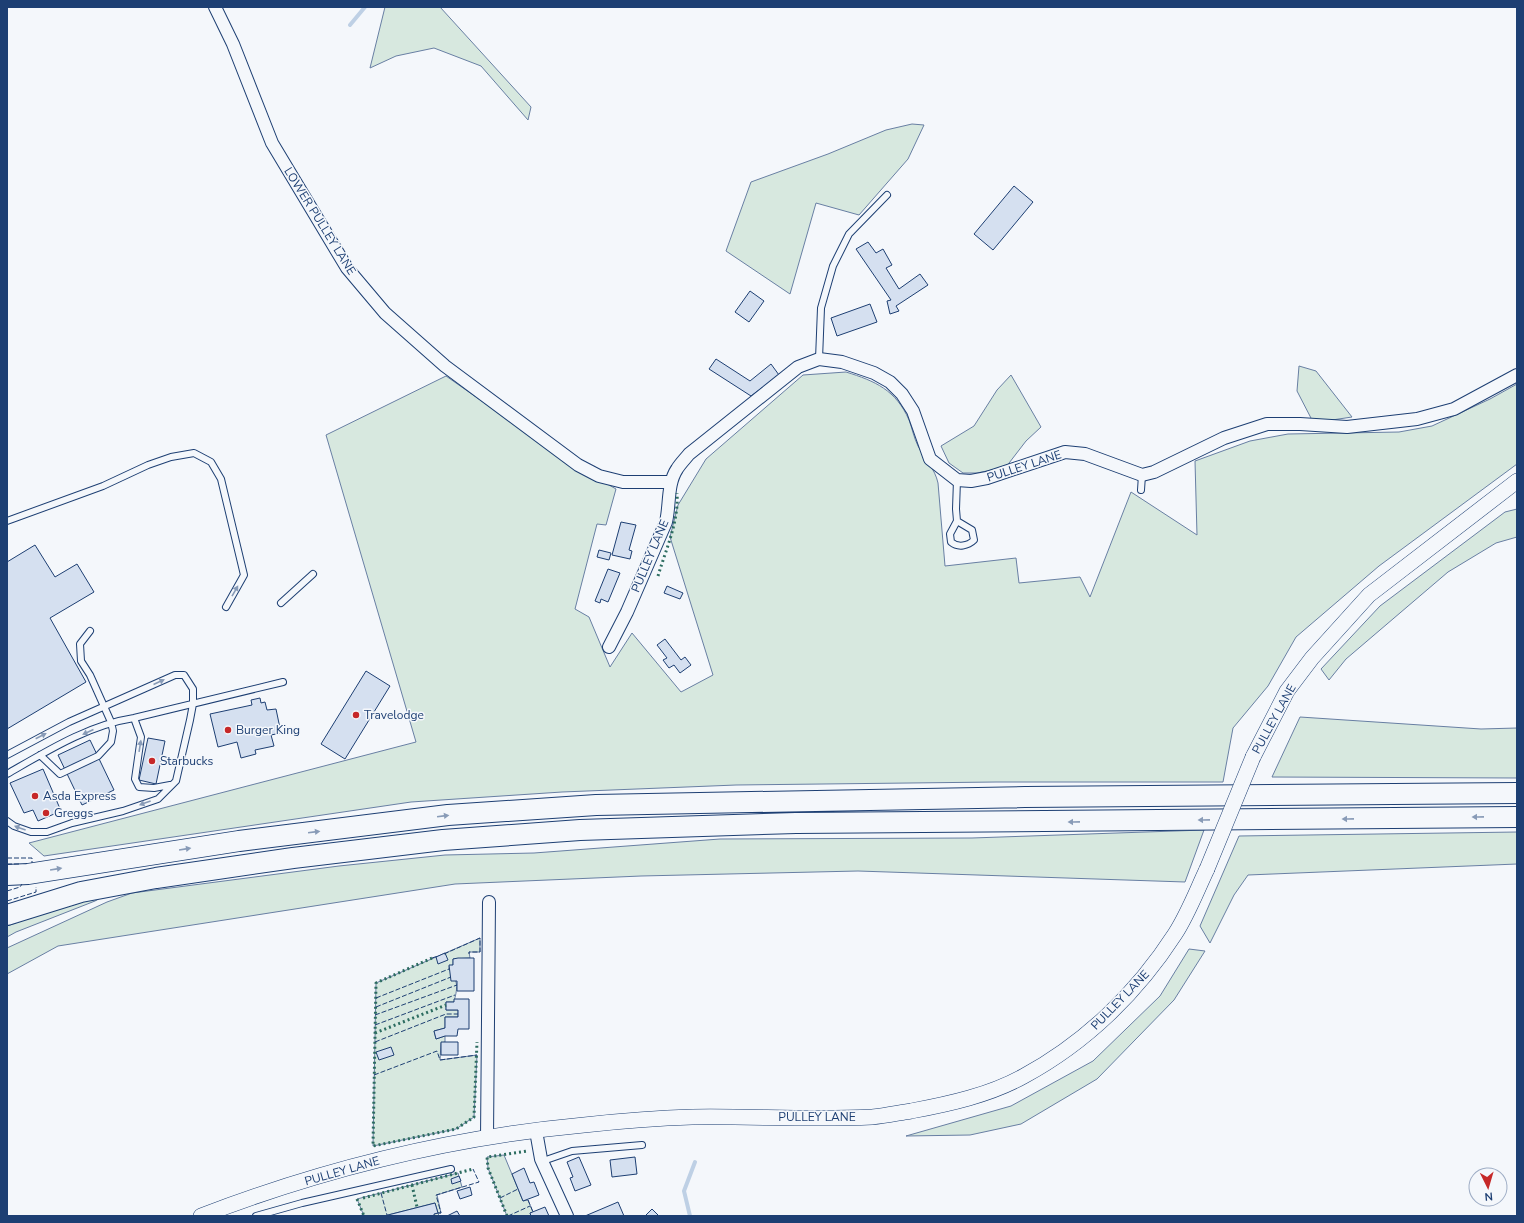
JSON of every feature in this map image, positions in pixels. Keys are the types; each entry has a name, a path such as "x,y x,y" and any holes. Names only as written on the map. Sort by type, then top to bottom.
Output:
{"highway":[{"path":"7,875 28,874 239,841 448,815 596,805 1017,797 1517,793"},
{"path":"7,915 81,892 171,876 293,858 443,840 580,830 796,823 1517,817"}],"street":[{"name":"LOWER PULLEY LANE","path":"215,7 233,44 272,143 347,268 385,314 445,366 578,465 599,476 623,482 671,482"},
{"name":"PULLEY LANE","path":"609,647 627,612 666,522 671,482 677,469 689,454 798,367 819,359 842,362 874,373 890,382 902,394 913,411 930,459 957,480 971,481 987,478 1065,452 1084,454 1142,475"},
{"path":"1142,475 1154,472 1224,438 1268,424 1300,424 1347,427 1417,419 1454,409 1517,376"},
{"name":"PULLEY LANE","path":"201,1216 245,1199 348,1169 410,1153 487,1138 583,1125 689,1117 874,1117 944,1105 987,1092 1024,1076 1085,1037 1120,1003 1152,967 1176,932 1207,869 1253,757 1287,691 1312,658 1369,595 1517,481"},
{"path":"487,1138 488,902"},
{"path":"536,1131 542,1161 567,1216"}],"lane":[{"path":"819,359 821,308 833,266 849,234 887,195"},
{"path":"7,521 103,486 148,465 171,457 194,453 211,462 221,479 244,575 226,607"},
{"path":"1141,490 1142,475"},
{"path":"957,480 956,508 958,521 950,534 951,542 954,545 963,546 971,543 974,540 972,530 958,521"},
{"path":"281,603 313,574"},
{"path":"40,755 60,774 98,756 111,742 113,731 112,722 90,675 81,661 80,644 90,631"},
{"path":"7,755 69,722 175,675 184,675 193,689 193,704 176,781 158,799 123,811 72,823 47,832 32,832 14,826 7,821"},
{"path":"7,774 51,748 112,722 283,682"},
{"path":"134,718 141,737 135,779 139,787 167,787 176,781"},
{"path":"542,1161 572,1151 642,1145"},
{"path":"256,1216 302,1203 450,1169"}],"shaded area":[{"path":"385,7 440,7 531,107 528,120 481,66 434,48 396,56 370,68"},
{"path":"912,124 924,125 908,159 859,215 816,203 790,294 726,251 751,182 828,154 886,130"},
{"path":"1299,366 1316,371 1352,417 1332,420 1312,420 1297,391"},
{"path":"846,372 866,379 884,388 898,401 904,410 909,420 915,440 937,478 945,566 1016,558 1019,583 1080,577 1090,597 1131,492 1197,535 1195,461 1250,441 1288,434 1399,432 1432,426 1490,399 1517,384 1517,464 1379,566 1296,637 1268,686 1233,728 1223,782 996,782 736,785 562,792 411,802 44,856 29,843 416,742 326,435 446,376 569,462 616,489 606,525 597,524 575,609 589,617 610,667 632,633 681,692 713,675 670,537 678,505 706,459 803,375"},
{"path":"1011,375 1041,427 1026,441 1006,467 977,473 963,473 949,463 941,446 974,426 997,390"},
{"path":"1517,509 1517,537 1496,543 1448,572 1346,659 1329,680 1321,669 1380,606 1505,512"},
{"path":"1300,717 1481,729 1517,728 1517,778 1272,777"},
{"path":"1204,830 1185,882 858,871 641,876 455,884 58,946 7,974 7,948 107,902 132,893 339,866 445,855 534,853 720,839 972,838"},
{"path":"1517,832 1517,864 1248,875 1234,895 1210,943 1200,926 1239,836"},
{"path":"104,896 7,937 7,926 57,908"},
{"path":"480,938 480,952 469,952 470,958 453,959 453,965 449,966 449,970 451,971 456,983 456,990 454,1002 446,1002 446,1010 458,1010 458,1017 445,1017 445,1028 434,1031 436,1039 445,1036 445,1042 441,1043 440,1060 477,1055 474,1117 456,1129 373,1146 376,983"},
{"path":"1189,949 1205,951 1174,1000 1097,1079 1021,1124 970,1135 906,1136 1011,1106 1093,1061 1160,996"},
{"path":"504,1155 523,1201 528,1200 533,1212 530,1213 531,1216 507,1216 488,1168 487,1157"},
{"path":"458,1173 462,1187 437,1195 441,1213 438,1213 435,1203 384,1216 364,1216 357,1199"},
{"path":"438,1213 439,1216 434,1216 434,1214"}],"building":[{"path":"1014,186 1033,202 993,250 974,234"},
{"path":"868,242 876,253 883,249 892,265 886,268 899,289 920,274 928,285 896,306 899,311 890,314 887,301 891,300 856,249"},
{"path":"750,291 764,301 749,322 735,312"},
{"path":"870,304 877,322 837,336 831,318"},
{"path":"716,359 750,381 771,364 779,375 751,396 709,369"},
{"path":"621,522 636,525 629,550 632,551 630,559 612,555"},
{"path":"35,545 55,577 77,564 94,592 50,618 86,682 7,729 7,562"},
{"path":"599,550 611,553 609,560 597,557"},
{"path":"608,569 620,573 608,602 601,599 600,603 595,601"},
{"path":"667,586 683,593 680,599 664,593"},
{"path":"665,639 681,660 685,657 691,665 680,673 674,665 669,668 663,660 667,658 657,645"},
{"name":"Travelodge","path":"366,671 390,686 345,759 321,744"},
{"path":"260,698 261,703 265,702 267,710 276,709 281,733 271,735 274,746 255,750 256,754 241,758 237,742 218,747 210,714 252,705 251,700"},
{"name":"Starbucks","path":"148,738 165,741 156,784 139,780"},
{"path":"90,740 114,790 82,805 58,755"},
{"name":"Asda Express","path":"43,769 61,811 38,821 33,810 24,813 10,783"},
{"path":"445,953 448,960 438,964 436,957"},
{"path":"474,958 474,991 457,991 457,981 451,981 449,965 453,965 453,959"},
{"path":"454,999 469,999 469,1029 458,1029 457,1036 445,1036 436,1039 434,1031 445,1028 445,1017 458,1017 458,1010 446,1010 446,1002 454,1002"},
{"path":"441,1042 458,1042 458,1055 441,1055"},
{"path":"391,1047 394,1055 379,1060 376,1052"},
{"path":"579,1157 591,1185 575,1191 570,1178 573,1177 567,1162"},
{"path":"635,1157 637,1174 612,1177 610,1160"},
{"path":"524,1168 530,1183 534,1182 539,1195 523,1201 512,1174"},
{"path":"459,1176 461,1181 452,1184 451,1179"},
{"path":"470,1187 472,1195 460,1199 457,1191"},
{"path":"618,1202 624,1216 585,1216"},
{"path":"435,1203 438,1213 434,1214 434,1216 384,1216"},
{"path":"545,1207 549,1216 531,1216 530,1213"},
{"path":"652,1209 659,1216 645,1216"},
{"path":"457,1211 460,1216 447,1216"}],"waterway":[{"path":"350,25 365,7"},
{"path":"690,1216 684,1191 695,1162"}],"hedge":[{"path":"658,576 674,524 677,493"},
{"path":"432,958 376,983 373,1146 456,1129 474,1117 477,1042"},
{"path":"375,1033 446,1005"},
{"path":"507,1216 488,1168 487,1157 528,1151"},
{"path":"363,1198 473,1169"},
{"path":"412,1185 417,1207"},
{"path":"357,1199 364,1216"}],"fence":[{"path":"7,858 32,858 32,863"},
{"path":"7,864 21,864"},
{"path":"7,891 20,887 22,884"},
{"path":"7,901 36,892 36,887"},
{"path":"444,954 480,938 480,952 469,952 469,954"},
{"path":"432,958 438,956"},
{"path":"376,998 449,969"},
{"path":"376,1007 451,977"},
{"path":"375,1015 457,985"},
{"path":"375,1025 455,995"},
{"path":"375,1042 446,1014 458,1014"},
{"path":"374,1075 437,1051 440,1060 477,1055"},
{"path":"438,1213 441,1213 436,1195 479,1182 473,1169"},
{"path":"500,1198 518,1189"},
{"path":"381,1193 387,1215"},
{"path":"528,1200 533,1212"},
{"path":"508,1216 530,1206"}],"place":[{"name":"Travelodge","path":"356,715"},
{"name":"Burger King","path":"228,730"},
{"name":"Starbucks","path":"152,761"},
{"name":"Asda Express","path":"35,796"},
{"name":"Greggs","path":"46,813"}]}
